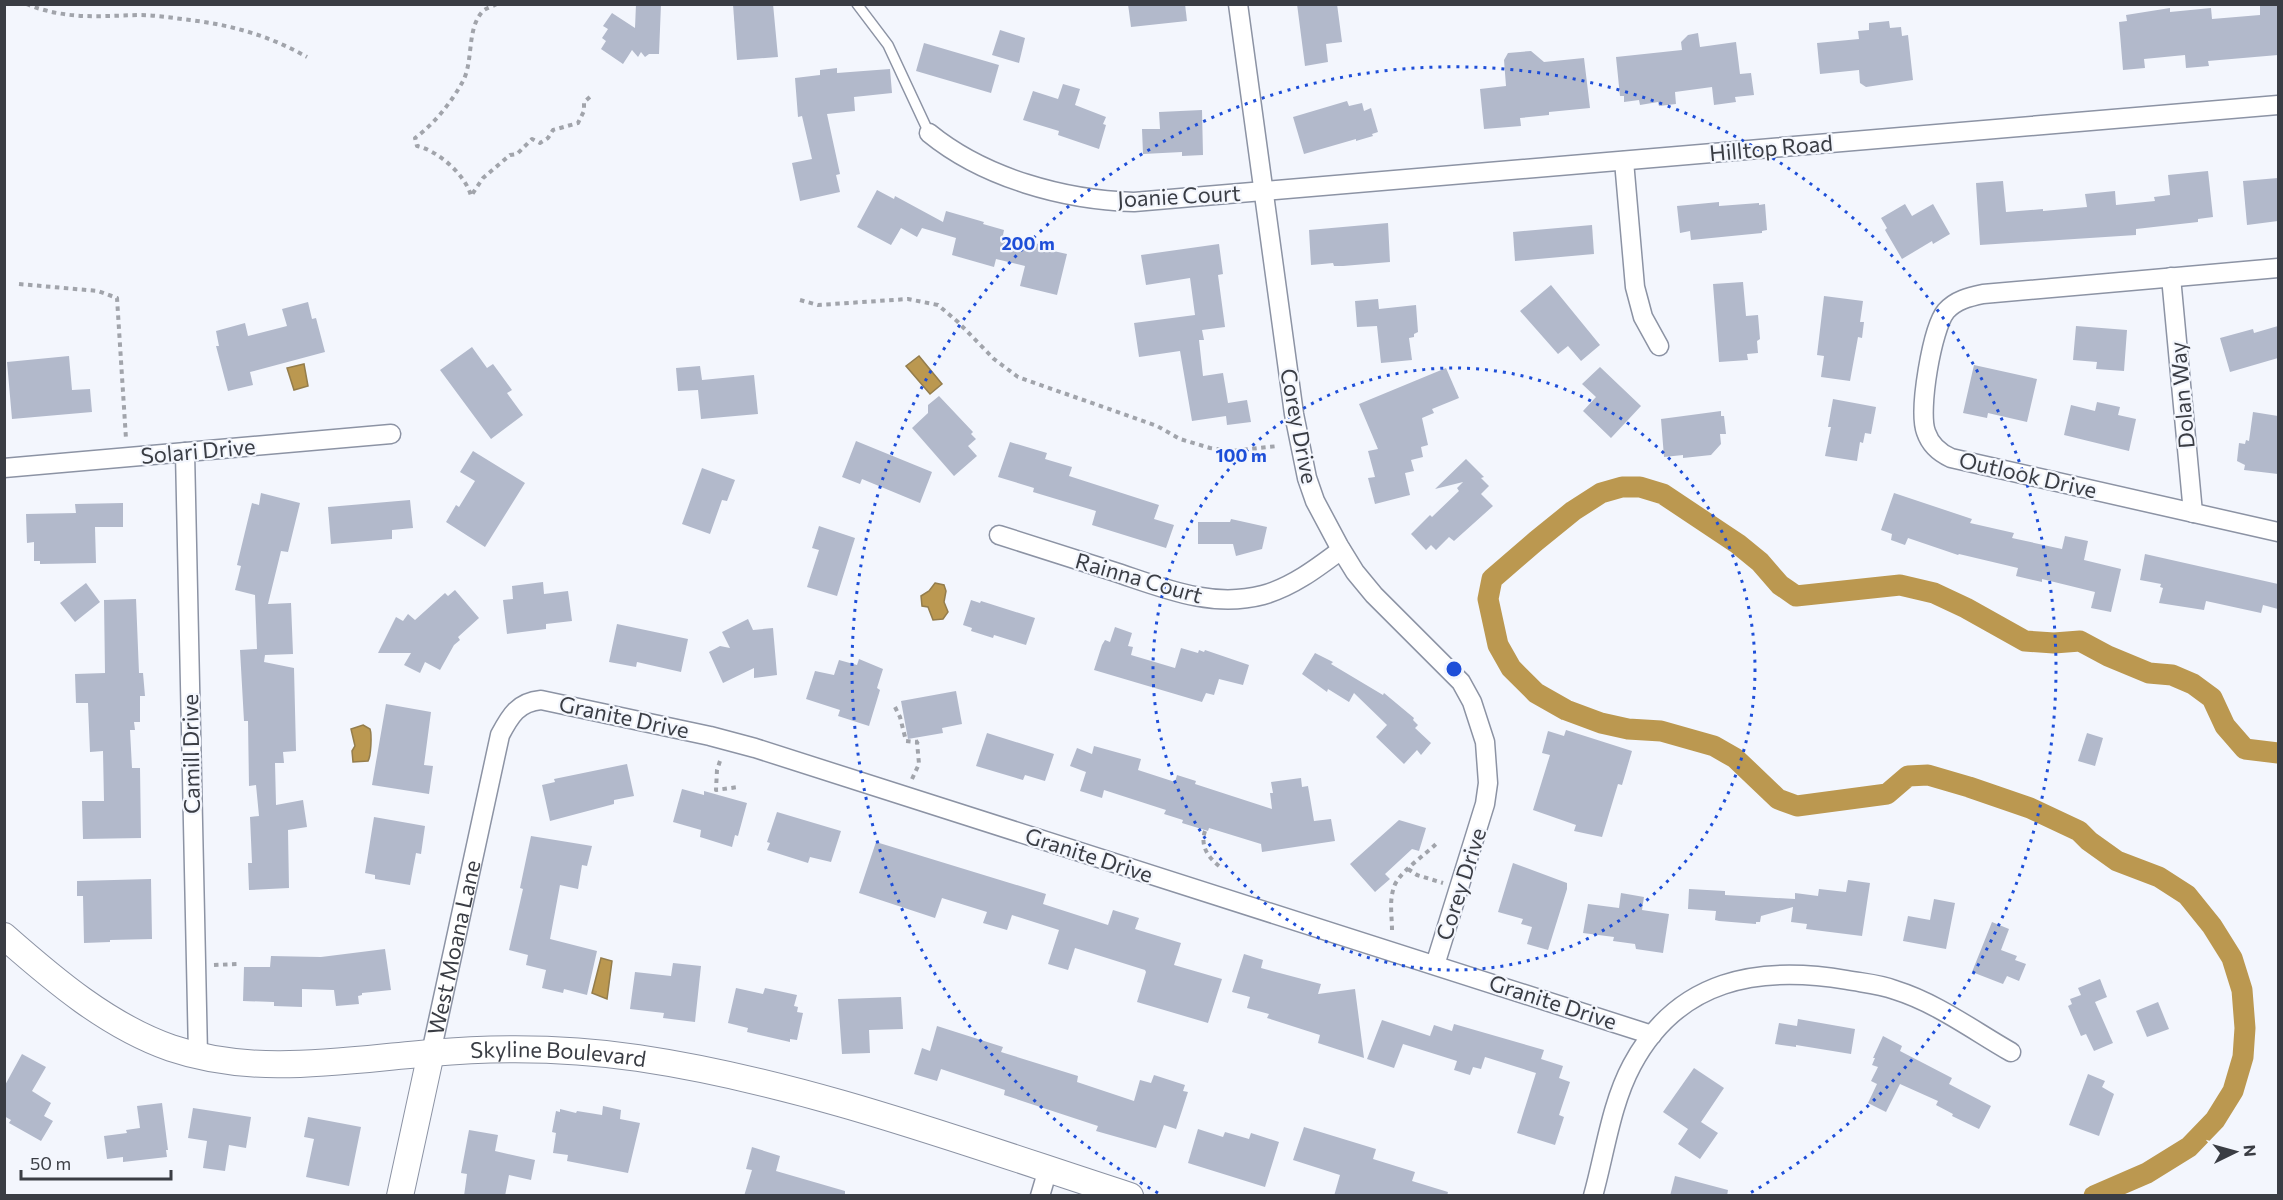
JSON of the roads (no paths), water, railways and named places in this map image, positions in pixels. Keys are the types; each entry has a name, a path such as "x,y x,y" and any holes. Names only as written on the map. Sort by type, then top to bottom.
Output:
{"street":[{"name":"Corey Drive","path":"1238,4 1294,414 1305,468 1315,501 1355,572 1389,612 1461,682 1472,702 1485,742 1488,783 1485,804 1435,964"},
{"name":"Hilltop Road","path":"1263,191 2278,105"},
{"name":"Joanie Court","path":"929,133 965,157 994,170 1049,189 1095,199 1151,201 1263,191"},
{"path":"1624,161 1635,287 1643,317 1659,346"},
{"name":"Outlook Drive","path":"2278,268 1983,294 1957,301 1947,309 1937,328 1922,407 1926,434 1941,453 1951,458 2278,532"},
{"name":"Dolan Way","path":"2171,278 2193,513"},
{"name":"Solari Drive","path":"4,468 391,434"},
{"name":"Camill Drive","path":"185,452 198,1055"},
{"name":"Rainna Court","path":"999,535 1181,593 1217,600 1240,600 1279,590 1316,569 1341,550"},
{"name":"Granite Drive","path":"521,705 541,700 556,702 738,743 1652,1035"},
{"name":"West Moana Lane","path":"400,1196 500,735 509,717 521,705"},
{"name":"Skyline Boulevard","path":"4,936 69,990 140,1035 198,1055 272,1065 323,1064 489,1049 558,1050 680,1064 847,1105 1130,1196"},
{"path":"1593,1196 1623,1085 1632,1066 1652,1035 1684,1005 1720,985 1761,975 1807,974 1895,990 1934,1007 2011,1052"},
{"path":"1040,1196 1048,1169"}],"lane":[{"path":"857,4 888,45 929,133"}],"waterway":[{"path":"2094,1196 2147,1173 2189,1147 2215,1120 2233,1091 2243,1057 2245,1028 2242,990 2232,958 2212,926 2187,895 2159,877 2117,861 2079,831 2030,808 1969,787 1928,775 1908,776 1887,794 1797,806 1778,799 1735,758 1714,746 1661,731 1628,729 1601,723 1566,710 1536,693 1511,668 1498,645 1488,599 1492,579 1573,511 1601,493 1622,487 1640,487 1663,494 1738,544 1760,562 1780,585 1796,596 1900,585 1934,593 2025,641 2054,643 2080,641 2108,656 2149,673 2172,675 2193,684 2212,698 2225,726 2245,749 2278,753"}]}
